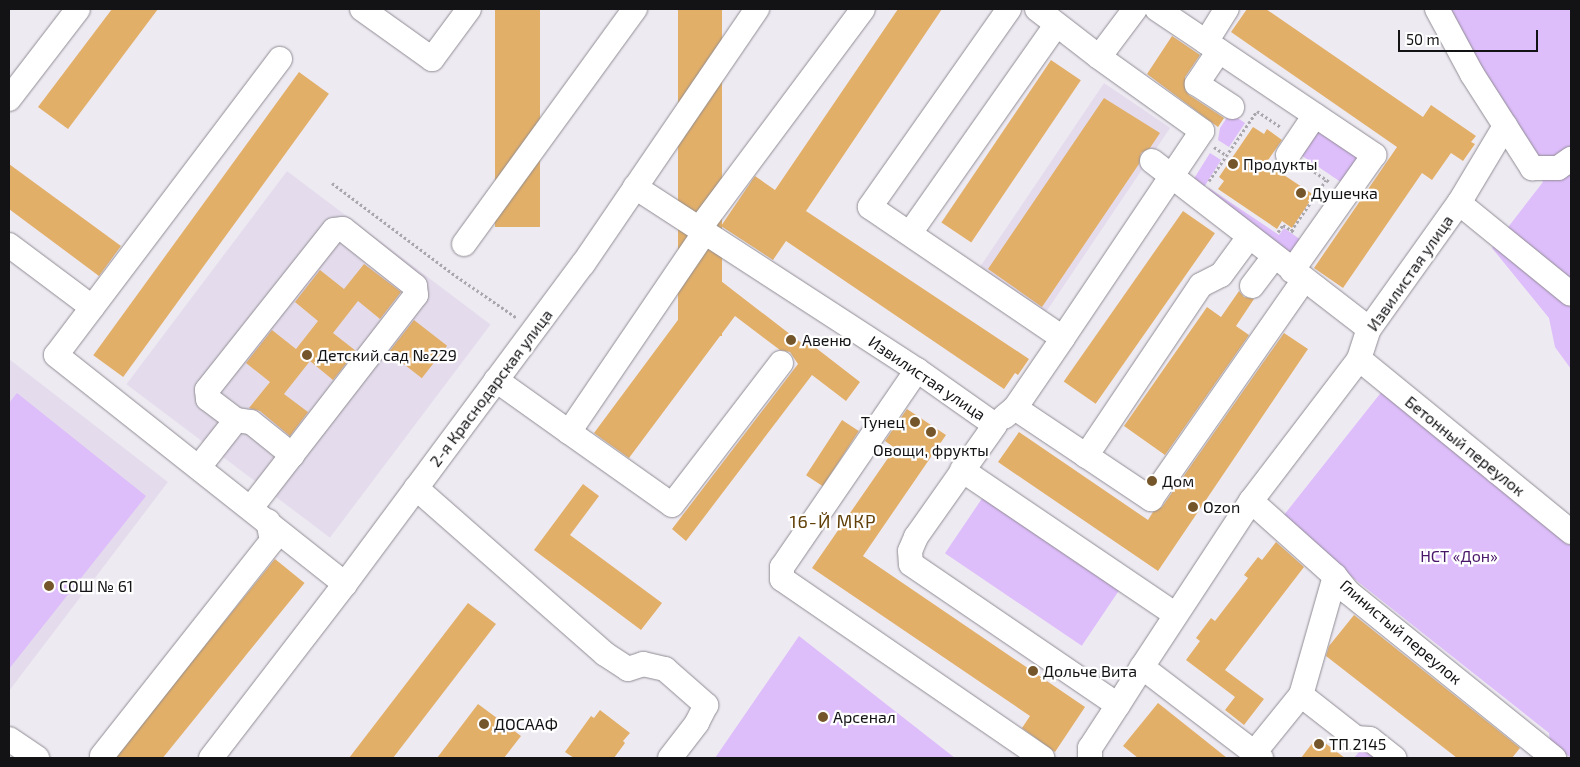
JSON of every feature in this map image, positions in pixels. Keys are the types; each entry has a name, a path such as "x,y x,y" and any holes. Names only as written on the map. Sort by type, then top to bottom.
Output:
{"street":[{"path":"9,99 78,9"},
{"path":"362,9 432,59 468,9"},
{"path":"464,244 635,9"},
{"name":"2-я Краснодарская улица","path":"211,758 345,584 583,264 757,9"},
{"path":"569,432 702,231 863,9"},
{"path":"1009,9 870,207 1063,338"},
{"path":"995,425 1015,408 1202,131 1099,57 1037,9"},
{"path":"1099,57 1135,9"},
{"path":"1015,408 1151,499 1290,269 1374,155 1157,9"},
{"path":"1226,9 1197,84 1232,107"},
{"path":"1437,9 1472,74 1532,168 1558,168 1571,159"},
{"path":"910,233 1056,24"},
{"path":"280,58 56,355 260,514 345,584"},
{"path":"1288,155 1315,115"},
{"name":"Извилистая улица","path":"1090,753 1142,666 1251,501 1359,360 1369,329 1459,203 1506,126"},
{"path":"1152,161 1369,329"},
{"name":"Извилистая улица","path":"635,187 917,370 995,425 916,537 910,551 911,564 1118,705"},
{"path":"1459,203 1571,294"},
{"path":"260,514 292,454 416,295 415,286 342,229 334,230 207,390 208,399 236,420 251,422 292,454"},
{"path":"1086,456 1201,285 1221,276 1249,237"},
{"path":"9,245 92,307"},
{"path":"1252,286 1290,269"},
{"name":"Бетонный переулок","path":"1359,360 1571,532"},
{"path":"496,380 672,505 781,363"},
{"path":"917,370 782,568 782,579 1042,758"},
{"path":"199,467 236,420"},
{"path":"962,470 1176,615"},
{"path":"416,488 605,654 628,669 643,664 666,669 706,705 697,723 670,758"},
{"name":"Глинистый переулок","path":"1251,501 1335,576 1348,592 1554,758"},
{"path":"102,756 272,541 260,514"},
{"path":"1142,666 1258,756 1300,695 1335,576"},
{"path":"1300,695 1356,738 1370,739 1394,758"}],"path":[{"path":"1198,197 1257,111 1285,129"},
{"path":"1288,155 1347,194"},
{"path":"1292,231 1326,180"},
{"path":"332,183 456,276 534,330"}],"shaded area":[{"path":"1104,83 1170,128 1042,318 975,274"},
{"name":"Детский сад №229","path":"287,171 491,324 330,538 126,384"},
{"name":"СОШ № 61","path":"9,359 168,482 9,691"}],"green space":[{"path":"1426,9 1571,9 1571,369 1555,347 1549,318 1492,248 1543,182"},
{"path":"1230,113 1245,123 1229,147 1218,140 1220,128"},
{"path":"1319,125 1363,155 1343,184 1299,154"},
{"path":"1210,153 1221,160 1202,190 1191,184"},
{"path":"1209,188 1279,235 1284,228 1301,240 1287,259 1205,195"},
{"name":"НСТ «Дон»","path":"1383,390 1571,539 1571,758 1550,742 1549,733 1280,520"},
{"name":"СОШ № 61","path":"17,393 146,496 9,669 9,403"},
{"path":"983,497 1120,589 1082,646 945,553"},
{"name":"Арсенал","path":"799,636 955,758 715,758"},
{"path":"1363,747 1376,758 1354,758"}],"building":[{"path":"112,9 158,9 68,129 38,107"},
{"path":"495,9 540,9 540,227 495,227"},
{"path":"678,9 722,9 722,336 678,336"},
{"path":"898,9 942,9 806,211 1029,359 1018,375 1015,373 1004,389 786,241 773,260 721,226 755,176 775,190"},
{"path":"1247,9 1266,9 1423,117 1431,105 1476,136 1471,142 1475,144 1463,161 1451,153 1432,180 1422,173 1343,288 1314,268 1397,147 1231,32"},
{"path":"1172,36 1200,55 1185,77 1185,90 1189,95 1224,118 1218,127 1147,74"},
{"path":"1051,60 1081,80 971,243 941,222"},
{"path":"299,72 329,94 123,377 93,355"},
{"path":"1104,98 1160,133 1150,148 1141,153 1139,164 1042,307 988,269"},
{"path":"1253,127 1264,134 1267,129 1282,140 1266,163 1314,195 1292,228 1282,221 1277,229 1218,189 1224,181 1219,177"},
{"path":"9,164 121,246 99,276 9,209"},
{"path":"1183,211 1215,233 1096,404 1064,381"},
{"path":"364,264 401,292 380,319 358,301 333,333 356,351 333,380 310,361 284,394 308,412 290,436 260,411 249,408 270,382 246,363 272,330 296,349 318,321 295,302 320,270 344,289"},
{"path":"721,281 804,345 807,341 860,382 846,401 812,375 686,541 672,529 798,364 790,352 780,350 735,316 629,458 594,433 695,297 704,304"},
{"path":"1239,291 1244,297 1254,299 1236,326 1249,335 1165,455 1124,426 1207,307 1221,317"},
{"path":"414,320 447,346 422,378 389,352"},
{"path":"1284,333 1308,349 1158,571 998,462 1019,432 1148,520 1153,512 1162,507"},
{"path":"907,409 946,435 863,556 1085,707 1055,752 1022,728 1030,716 812,568 895,448 885,441"},
{"path":"842,420 859,431 823,486 806,475"},
{"path":"583,484 599,496 570,535 662,603 641,630 534,550"},
{"path":"1276,542 1304,567 1225,670 1264,699 1244,725 1225,710 1235,697 1186,660 1200,641 1196,638 1211,618 1215,621 1248,578 1244,575 1258,557 1262,560"},
{"path":"275,559 305,583 163,758 119,758 116,756"},
{"path":"468,603 496,624 393,758 349,758"},
{"path":"1354,615 1520,748 1512,758 1457,758 1326,656 1329,646"},
{"path":"1158,703 1227,758 1138,758 1123,746"},
{"name":"ДОСААФ","path":"478,704 521,736 504,758 437,758"},
{"name":"ДОСААФ","path":"600,710 630,733 623,741 625,743 614,758 574,758 565,752 591,716 594,718"},
{"name":"ТП 2145","path":"1317,737 1345,758 1301,758"}],"place":[{"name":"Продукты","path":"1233,164"},
{"name":"Душечка","path":"1301,193"},
{"name":"Авеню","path":"791,340"},
{"name":"Детский сад №229","path":"307,355"},
{"name":"Тунец","path":"915,422"},
{"name":"Овощи, фрукты","path":"931,432"},
{"name":"Дом","path":"1152,481"},
{"name":"Ozon","path":"1193,507"},
{"name":"СОШ № 61","path":"49,586"},
{"name":"Дольче Вита","path":"1033,671"},
{"name":"Арсенал","path":"823,717"},
{"name":"ДОСААФ","path":"484,724"},
{"name":"ТП 2145","path":"1319,744"}],"district":[{"name":"16-Й МКР","path":"833,521"}]}
